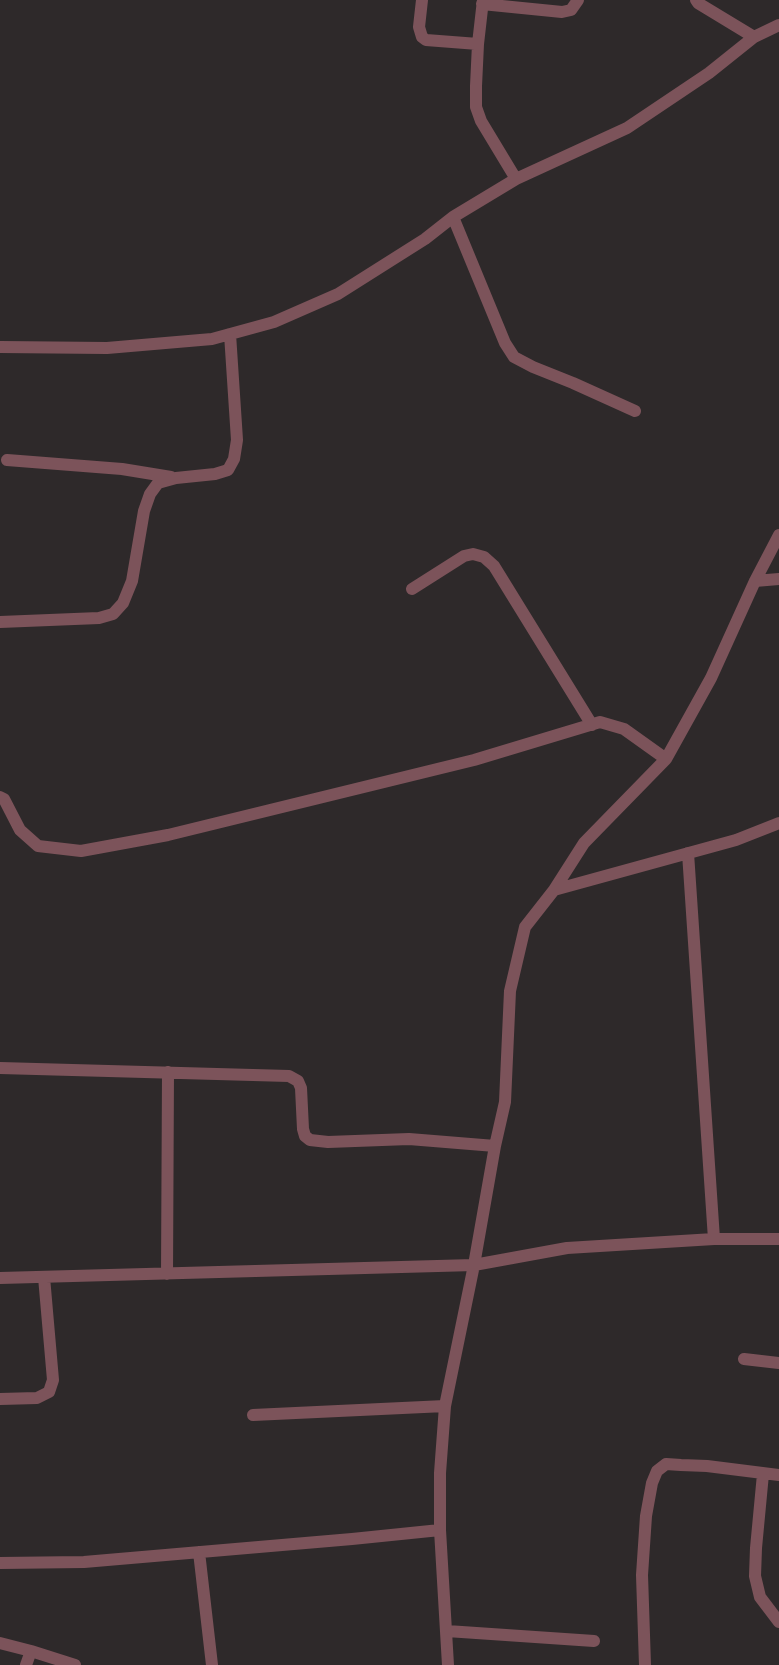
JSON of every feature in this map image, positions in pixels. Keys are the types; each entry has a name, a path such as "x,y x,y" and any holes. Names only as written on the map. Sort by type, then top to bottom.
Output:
{"street":[{"path":"422,0 420,27 422,37 426,40 478,44"},
{"path":"516,179 481,121 476,107 478,44 483,2 562,12 570,10 578,0"},
{"path":"696,0 754,38"},
{"path":"0,346 108,348 212,339 274,322 338,294 426,240 452,217 516,179 627,128 709,74 754,38 779,25"},
{"path":"452,217 505,343 514,357 532,367 573,383 634,411"},
{"path":"0,622 98,618 113,614 122,603 132,582 144,511 150,494 158,483 176,478 216,474 228,470 234,459 238,440 230,334"},
{"path":"8,460 122,469 176,478"},
{"path":"448,1665 440,1530 440,1473 445,1406 505,1102 510,991 525,927 554,890 584,844 666,759 712,678 755,581 779,535"},
{"path":"412,589 464,556 473,554 484,557 494,566 592,725"},
{"path":"755,581 779,580"},
{"path":"0,797 4,799 20,830 38,846 81,851 168,835 474,760 600,722 624,729 666,759"},
{"path":"554,890 736,840 779,823"},
{"path":"688,853 714,1239"},
{"path":"0,1068 289,1076 298,1081 303,1129 305,1136 310,1140 316,1142 409,1139 495,1146"},
{"path":"167,1274 168,1072"},
{"path":"0,1278 474,1265 567,1248 714,1239 779,1238"},
{"path":"0,1399 38,1398 49,1392 53,1380 44,1277"},
{"path":"744,1359 779,1363"},
{"path":"253,1415 445,1406"},
{"path":"645,1665 642,1574 646,1516 652,1483 657,1471 666,1464 707,1466 779,1475"},
{"path":"763,1474 755,1576 760,1597 779,1622"},
{"path":"0,1563 84,1562 440,1530"},
{"path":"199,1552 212,1665"},
{"path":"447,1631 594,1641"},
{"path":"0,1643 31,1650 76,1665"},
{"path":"26,1665 31,1650"}]}
